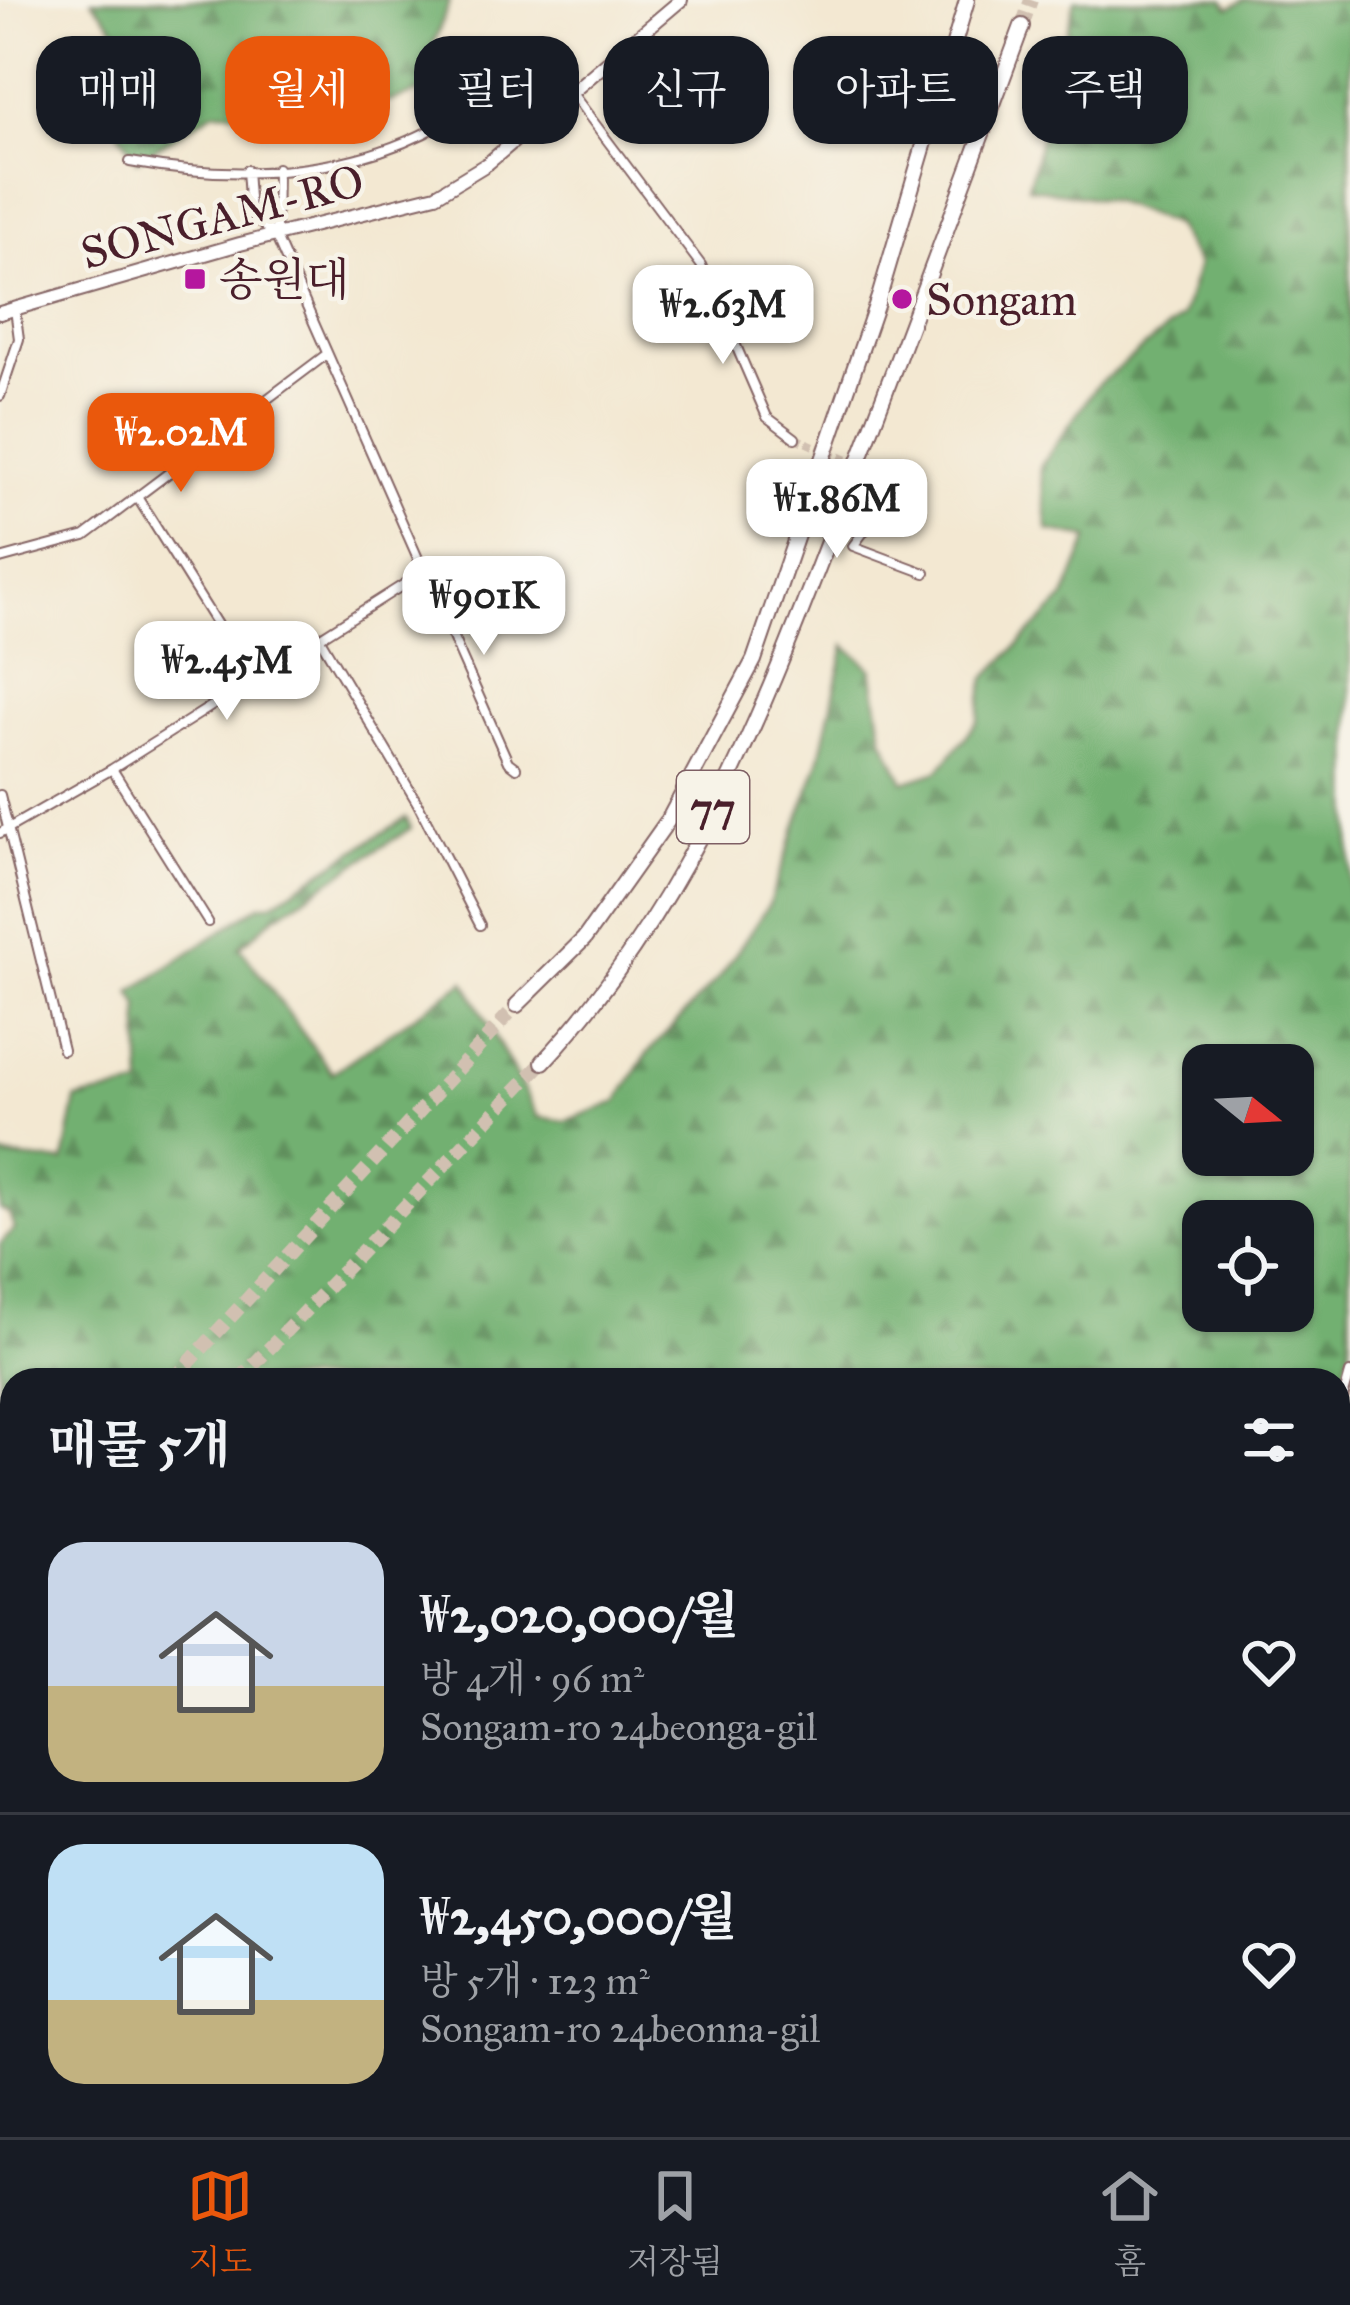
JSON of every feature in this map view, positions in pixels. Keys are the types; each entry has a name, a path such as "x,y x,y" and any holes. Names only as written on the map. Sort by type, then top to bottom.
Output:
{"highway":[{"name":"77","path":"517,1005 584,939 670,819 754,660 880,294 968,0"},
{"name":"77","path":"543,1062 589,1013 632,953 724,786 797,623 1022,26"}],"main road":[{"name":"SONGAM-RO","path":"579,85 682,0"},
{"name":"SONGAM-RO","path":"0,313 414,202 465,182 510,144"}],"street":[{"path":"579,103 701,265 767,417 795,438"},
{"path":"130,162 198,173 277,168 363,158 414,140"},
{"path":"276,237 277,168"},
{"path":"247,170 250,212 276,237 422,574 508,762 516,768"},
{"path":"0,396 19,339 15,309"},
{"path":"0,559 73,543 139,500 327,355"},
{"path":"887,477 900,483 853,546 925,573"},
{"path":"139,500 253,682"},
{"path":"4,832 422,574"},
{"path":"320,639 418,804 480,925"},
{"path":"112,769 208,922"},
{"path":"0,794 4,832 63,1050"}],"green space":[{"path":"92,0 450,0 437,36 414,36 414,94 390,101 390,36 225,36 225,111 215,111 201,120 201,36 122,36"},
{"path":"1075,0 1224,0 1229,8 1245,0 1350,0 1350,1349 1345,1368 0,1368 0,1244 14,1229 9,1214 0,1210 0,1156 64,1162 76,1099 142,1087 139,1006 131,992 260,905 272,903 406,818 411,828 274,917 240,947 332,1073 465,981 538,1117 566,1121 617,1102 647,1054 722,974 769,904 820,758 845,645 872,669 883,738 904,782 938,771 978,721 985,679 1065,598 1089,538 1048,530 1040,467 1097,385 1182,317 1198,265 1174,225 1112,201 1028,187 1039,144 1188,144 1188,36 1066,36"},
{"path":"127,144 162,144 137,160"}],"tunnel":[{"path":"1022,26 1031,0"},
{"path":"795,438 888,477"},
{"path":"184,1368 517,1005"},
{"path":"250,1368 543,1062"}],"place":[{"name":"송원대","path":"195,279"},
{"name":"Songam","path":"902,299"}]}
